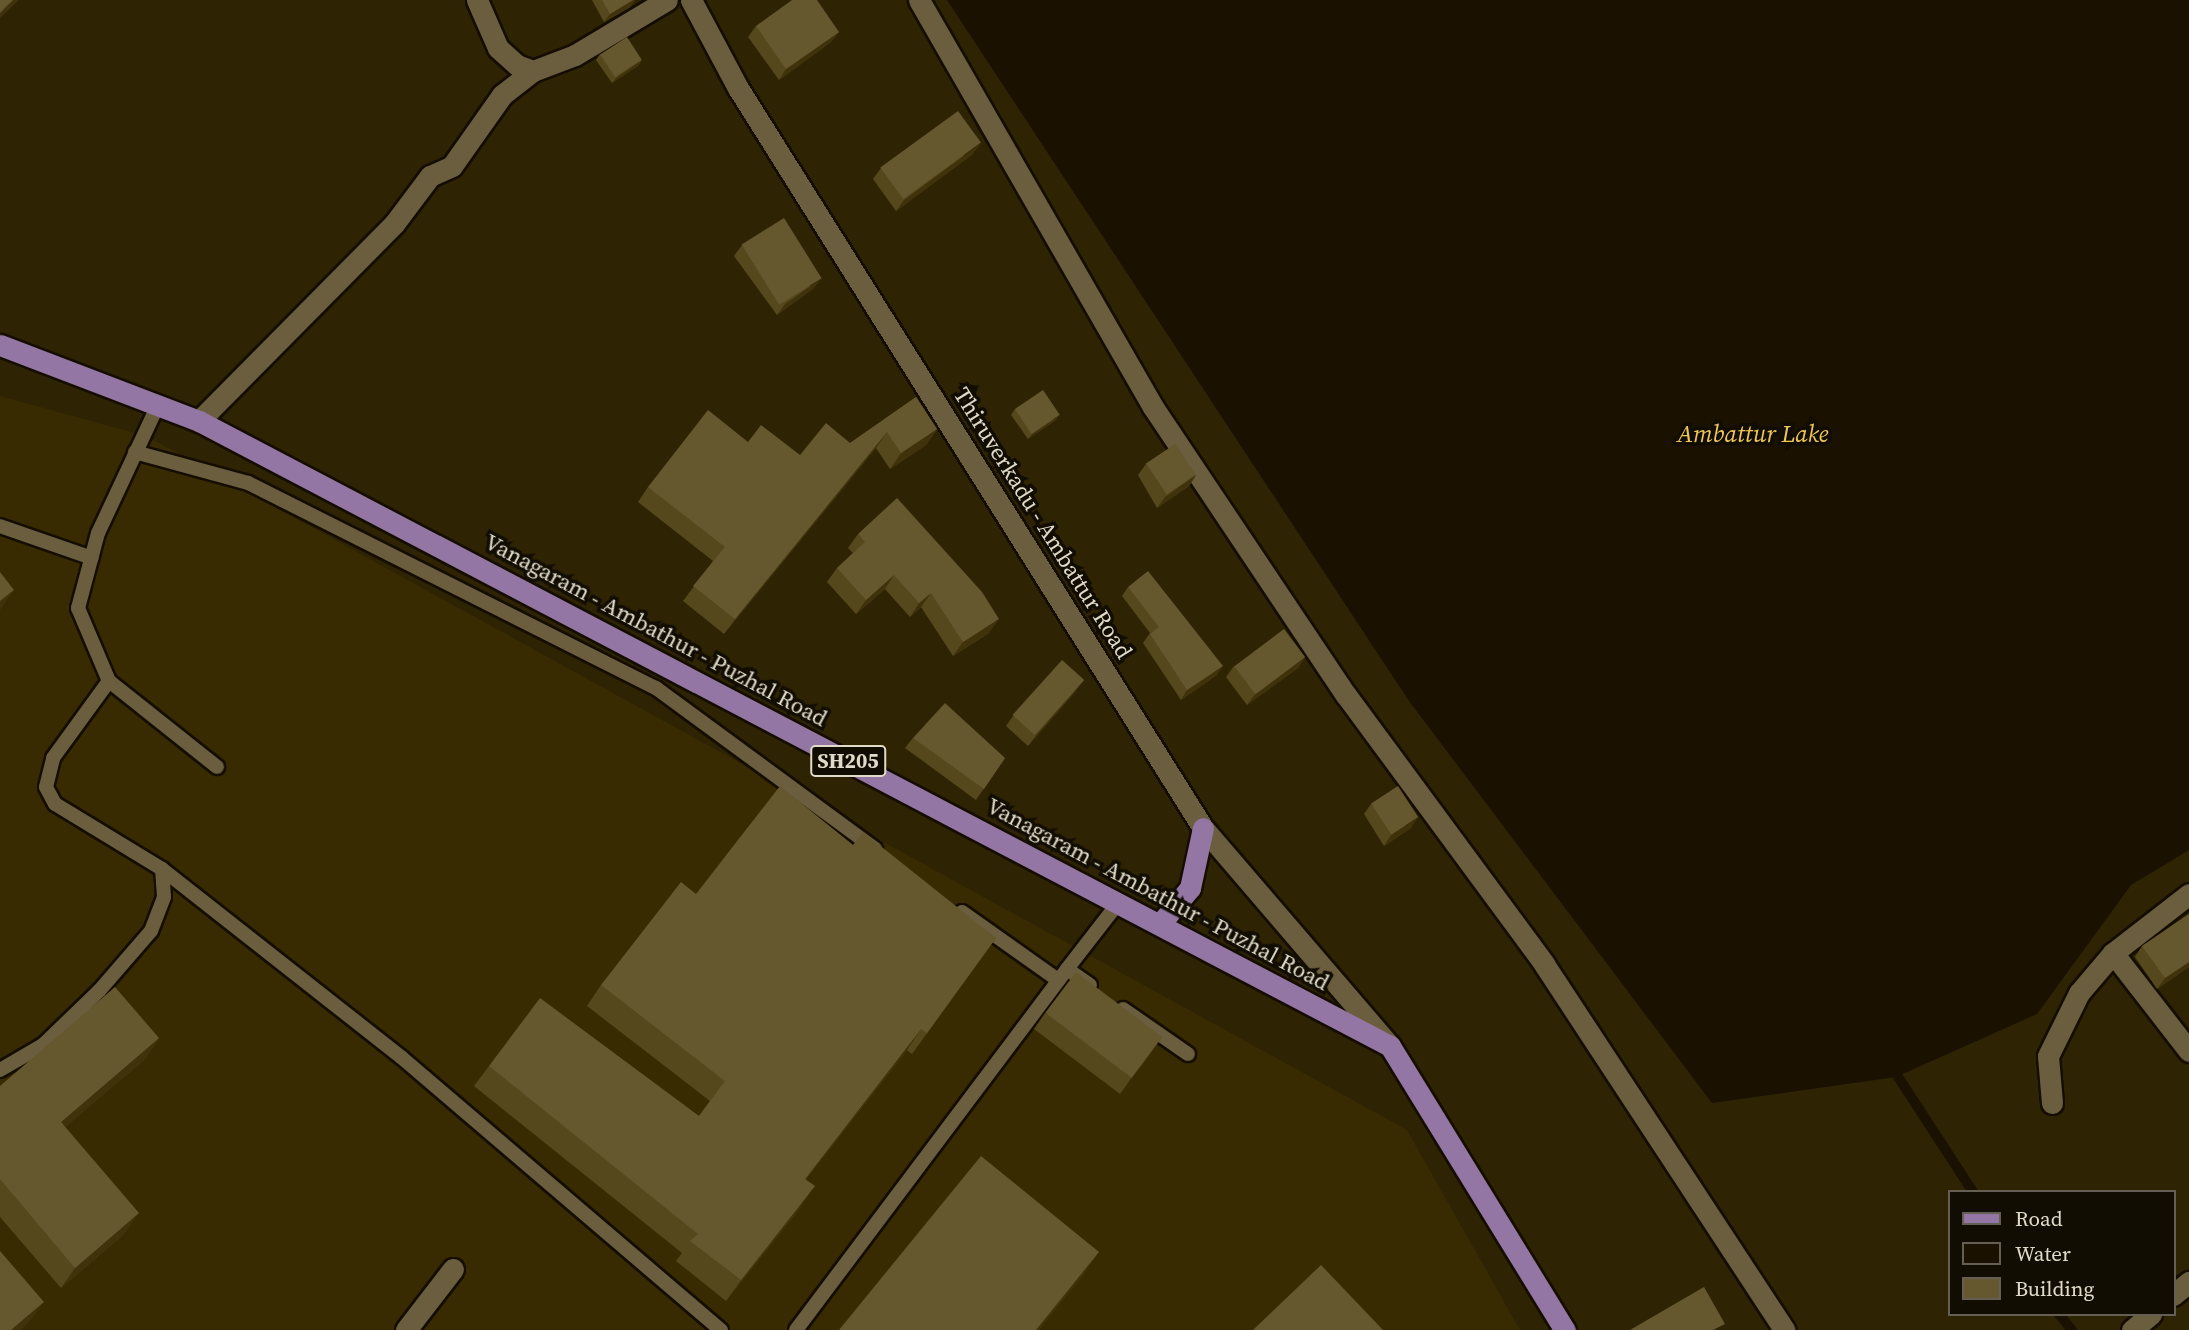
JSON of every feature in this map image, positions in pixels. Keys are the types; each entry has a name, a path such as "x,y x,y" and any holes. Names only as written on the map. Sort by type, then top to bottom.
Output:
{"main road":[{"name":"Vanagaram - Ambathur - Puzhal Road","path":"0,345 200,421 1390,1046"},
{"path":"1160,924 1190,888 1203,828"},
{"path":"1390,1046 1565,1330"}],"street":[{"path":"477,0 498,48 517,65 533,71"},
{"path":"200,421 394,225 430,176 452,166 502,95 533,71 575,55 667,0"},
{"name":"Thiruverkadu - Ambattur Road","path":"691,0 738,88 1203,828 1390,1046"},
{"path":"919,0 1153,407 1346,695 1544,964 1784,1330"},
{"path":"2052,1103 2048,1056 2079,993 2113,953 2189,894"},
{"path":"2113,953 2189,1051"},
{"path":"406,1330 453,1269"},
{"path":"2175,1293 2189,1282"},
{"path":"2132,1330 2149,1316"}],"lane":[{"path":"158,405 135,452 92,558 78,608 108,681 217,767"},
{"path":"135,452 248,483 656,688 892,862"},
{"path":"0,526 92,558"},
{"path":"108,681 53,758 46,787 55,804 162,869 401,1057 721,1330"},
{"path":"0,1070 43,1045 150,931 164,897 162,869"},
{"path":"947,901 1062,974 1105,996 1188,1054"},
{"path":"796,1330 1062,974 1119,902"}],"shaded area":[{"path":"0,396 146,436 1407,1130 1520,1330 0,1330"}],"water":[{"name":"Ambattur Lake","path":"947,0 2189,0 2189,850 2131,885 2037,1014 1896,1077 1712,1103 1409,701"}],"building":[{"path":"0,0 13,0 0,13"},
{"path":"602,0 633,0 610,14"},
{"path":"792,0 817,0 839,32 786,69 756,26"},
{"path":"627,37 642,60 615,77 600,54"},
{"path":"958,111 981,143 903,199 880,167"},
{"path":"784,218 822,278 779,305 742,244"},
{"path":"1043,390 1060,415 1032,434 1015,409"},
{"path":"916,397 937,429 901,453 887,432 735,619 693,586 725,547 648,487 708,410 748,442 761,425 800,455 826,423 850,443"},
{"path":"1175,444 1196,475 1167,494 1146,464"},
{"path":"897,498 982,592 999,619 963,642 931,593 919,603 894,575 866,600 837,568 865,542 858,534"},
{"path":"1148,571 1223,666 1187,690 1150,634 1159,627 1128,587"},
{"path":"0,572 14,590 0,601"},
{"path":"1284,629 1305,657 1256,694 1234,666"},
{"path":"1062,660 1084,680 1035,735 1012,715"},
{"path":"945,703 1005,758 984,789 913,738"},
{"path":"780,786 853,845 863,832 996,938 927,1033 921,1029 805,1179 815,1186 741,1280 690,1241 698,1234 489,1066 540,998 699,1116 725,1081 601,985 681,882 696,894"},
{"path":"1398,786 1418,817 1391,834 1371,803"},
{"path":"2189,914 2189,962 2165,978 2142,946"},
{"path":"1076,972 1162,1037 1132,1078 1045,1013"},
{"path":"115,987 159,1038 61,1122 139,1213 75,1268 0,1179 0,1086"},
{"path":"981,1156 1099,1252 1036,1330 839,1330"},
{"path":"0,1251 44,1302 11,1330 0,1330"},
{"path":"1321,1265 1383,1330 1253,1330"},
{"path":"1704,1287 1725,1324 1713,1330 1630,1330"}],"waterway":[{"path":"1891,1066 1972,1190"},
{"path":"2061,1316 2072,1330"}]}
